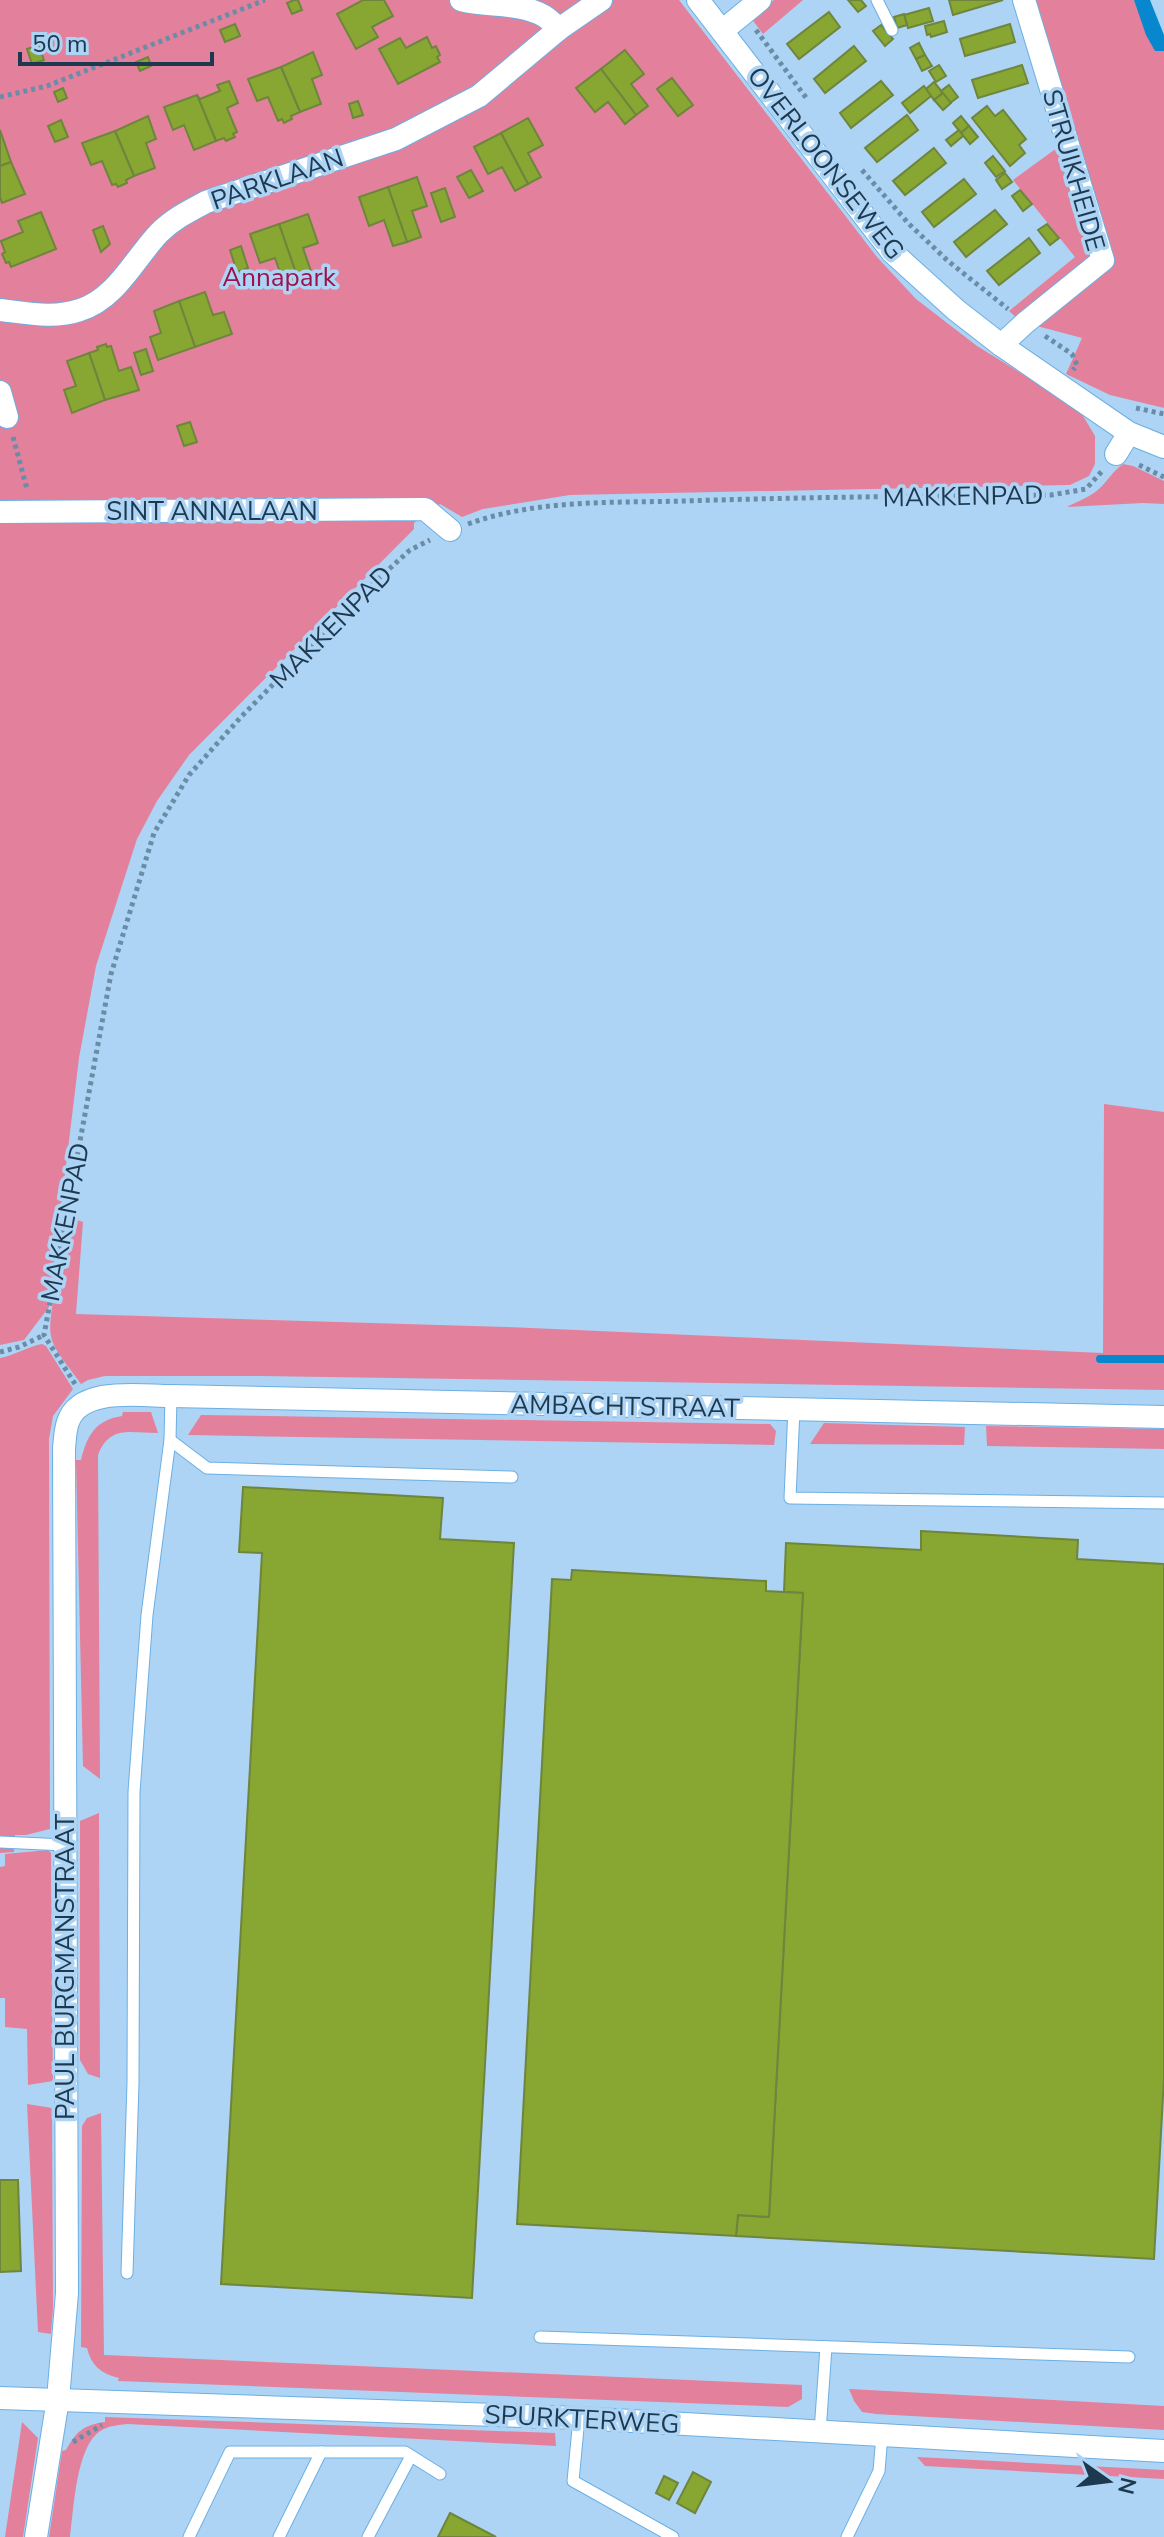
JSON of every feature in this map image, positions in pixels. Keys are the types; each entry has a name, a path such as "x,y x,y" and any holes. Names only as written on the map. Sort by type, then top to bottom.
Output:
{"street":[{"path":"461,0 528,11 544,16 559,29"},
{"name":"PARKLAAN","path":"0,310 45,316 79,311 99,302 159,233 180,215 206,202 396,139 479,96 559,29 601,0"},
{"name":"OVERLOONSEWEG","path":"698,0 892,252 956,310 1001,345 1129,433 1164,447"},
{"name":"STRUIKHEIDE","path":"1001,345 1103,260 1024,0"},
{"path":"722,31 752,6"},
{"path":"0,392 7,417"},
{"path":"1116,454 1129,433"},
{"name":"SINT ANNALAAN","path":"0,512 425,509 450,530"},
{"name":"AMBACHTSTRAAT","path":"86,1402 105,1396 171,1396 1164,1417"},
{"name":"PAUL BURGMANSTRAAT","path":"36,2537 58,2399 67,2293 64,1448 68,1420 86,1402"},
{"name":"SPURKTERWEG","path":"0,2398 579,2418 1164,2451"}],"lane":[{"path":"877,0 892,30"},
{"path":"127,2273 133,2083 134,1792 147,1615 170,1440 171,1396"},
{"path":"794,1409 790,1498 1164,1503"},
{"path":"170,1440 207,1468 512,1477"},
{"path":"0,1842 65,1845"},
{"path":"540,2337 1129,2357"},
{"path":"820,2432 826,2347"},
{"path":"579,2418 573,2481 673,2537"},
{"path":"847,2537 879,2471 882,2435"},
{"path":"189,2537 230,2452 405,2452 440,2474"},
{"path":"279,2537 321,2452"},
{"path":"368,2537 411,2456"}],"path":[{"path":"0,97 47,86 265,0"},
{"path":"752,6 814,108"},
{"path":"859,167 909,224 948,261 1025,323 1072,354 1077,365 1061,386"},
{"path":"7,417 26,486 29,512"},
{"name":"MAKKENPAD","path":"86,1402 44,1335 111,974 154,833 189,775 365,591 410,550 450,530 492,515 548,506 764,498 1051,495 1086,489 1116,454"},
{"path":"0,1352 44,1335"},
{"path":"51,2443 66,2445 114,2419"}],"green space":[{"name":"Annapark","path":"0,0 679,0 877,257 916,299 977,346 1079,409 1095,436 1095,464 1089,476 1070,485 570,495 483,509 462,517 440,504 414,523 414,529 189,755 157,801 137,839 96,966 79,1058 49,1307 24,1340 0,1345"},
{"path":"774,0 803,0 763,34 751,18"},
{"path":"1033,0 1134,0 1155,51 1164,51 1164,408 1110,395 1066,374 1082,338 1037,326 1111,265"},
{"path":"1061,145 1091,249 1090,258 1017,318 1009,311 1075,257 1013,180"},
{"path":"1123,464 1164,481 1164,504 1067,507 1097,490"},
{"path":"1104,1104 1164,1112 1164,1390 260,1376 105,1376 81,1384 59,1354 51,1336 54,1297 71,1218 83,1222 76,1314 506,1327 1103,1353"},
{"path":"42,1344 73,1389 53,1416 49,1439 50,1829 15,1835 14,1852 0,1853 0,1358"},
{"path":"123,1412 151,1412 158,1433 115,1435 108,1439 98,1455 100,1779 83,1766 76,1460 81,1460 94,1430 105,1421 122,1416"},
{"path":"201,1415 770,1424 776,1431 774,1445 188,1435"},
{"path":"824,1423 965,1427 964,1445 810,1444"},
{"path":"986,1426 1164,1429 1164,1449 987,1446"},
{"path":"99,1813 100,2078 88,2074 80,2060 80,1821"},
{"path":"48,1850 51,1853 53,2081 28,2085 27,2029 5,2027 5,1998 0,1998 0,1867 5,1866 5,1854"},
{"path":"27,2104 52,2108 51,2334 38,2332"},
{"path":"101,2113 104,2355 802,2385 802,2399 788,2407 118,2381 119,2378 98,2368 87,2348 81,2347 82,2126 87,2118"},
{"path":"849,2389 1164,2406 1164,2430 876,2414 862,2412"},
{"path":"105,2417 555,2433 556,2446 127,2424 114,2426 93,2437 87,2449 78,2478 70,2537 49,2537 62,2451 81,2430 105,2422"},
{"path":"22,2422 38,2438 23,2537 5,2537"},
{"path":"917,2457 1164,2470 1164,2479 925,2466"}],"water":[{"path":"1134,0 1150,0 1164,35 1164,51 1155,51"}],"building":[{"path":"298,0 302,10 292,14 287,3"},
{"path":"363,0 384,0 393,16 372,27 378,37 356,49 337,14"},
{"path":"848,0 861,0 866,6 858,12"},
{"path":"949,0 1003,0 953,15"},
{"path":"929,8 933,21 908,28 904,15"},
{"path":"829,12 840,27 799,59 787,44"},
{"path":"904,14 907,25 897,28 894,17"},
{"path":"944,21 947,32 931,37 927,35 925,26"},
{"path":"235,24 240,36 225,42 220,30"},
{"path":"1010,24 1015,42 965,56 960,39"},
{"path":"881,25 893,39 885,46 873,31"},
{"path":"427,37 432,48 436,46 440,62 398,84 379,49 400,38 406,48"},
{"path":"919,43 925,55 916,59 910,48"},
{"path":"39,45 44,60 32,64 27,49"},
{"path":"854,46 866,61 825,93 814,79"},
{"path":"625,50 644,74 631,84 648,106 636,115 601,69"},
{"path":"313,52 322,75 312,79 321,104 300,112 281,67"},
{"path":"925,55 932,66 922,71 916,59"},
{"path":"148,57 151,66 140,71 136,62"},
{"path":"939,65 946,76 936,82 929,71"},
{"path":"1022,65 1028,83 978,98 972,80"},
{"path":"281,67 300,112 284,123 282,119 278,121 268,97 257,101 248,79"},
{"path":"601,69 636,115 625,124 608,102 595,112 576,88"},
{"path":"672,78 693,105 678,116 657,89"},
{"path":"229,81 238,103 227,108 237,132 233,134 235,137 226,141 224,138 216,141 197,95 200,99 220,91 217,85"},
{"path":"881,81 893,95 851,128 840,113"},
{"path":"934,82 943,93 934,100 926,89"},
{"path":"949,85 958,97 950,103 941,91"},
{"path":"924,86 931,96 910,113 902,103"},
{"path":"63,88 67,98 58,102 54,92"},
{"path":"943,93 951,103 943,110 934,100"},
{"path":"197,95 216,141 194,150 184,125 173,130 164,107"},
{"path":"358,101 363,115 353,118 349,104"},
{"path":"987,106 995,116 1003,110 1026,139 1019,145 1025,153 1010,166 972,118"},
{"path":"907,115 918,130 877,162 865,148"},
{"path":"148,116 156,139 146,143 155,168 134,176 115,131"},
{"path":"961,116 969,126 961,133 953,123"},
{"path":"528,118 543,145 528,153 541,177 528,184 501,133"},
{"path":"61,120 68,137 55,142 48,126"},
{"path":"969,126 978,137 970,144 961,133"},
{"path":"0,130 11,162 0,166"},
{"path":"959,130 963,136 951,146 946,140"},
{"path":"115,131 134,176 118,187 112,185 102,161 91,165 82,143"},
{"path":"501,133 528,184 515,191 502,167 488,174 474,147"},
{"path":"934,148 946,163 905,195 893,181"},
{"path":"993,156 1005,171 996,177 985,163"},
{"path":"11,162 25,194 2,203 0,166"},
{"path":"471,170 483,191 469,198 457,177"},
{"path":"1005,173 1012,182 1002,189 996,180"},
{"path":"417,177 427,206 412,211 421,237 407,242 388,187"},
{"path":"964,179 976,194 934,227 922,212"},
{"path":"388,187 407,242 393,246 384,220 369,226 359,197"},
{"path":"445,188 455,217 441,222 431,193"},
{"path":"1020,190 1032,204 1023,211 1012,196"},
{"path":"995,210 1007,224 966,257 954,242"},
{"path":"41,212 56,249 11,267 2,254 5,252 1,241 23,232 18,221"},
{"path":"308,214 318,243 303,248 312,274 298,279 279,224"},
{"path":"279,224 298,279 284,284 275,258 260,263 250,234"},
{"path":"1047,224 1059,238 1050,245 1038,230"},
{"path":"103,226 110,244 101,252 93,230"},
{"path":"1029,238 1040,253 999,285 987,271"},
{"path":"241,246 248,268 237,272 230,250"},
{"path":"205,292 213,315 224,312 232,334 195,347 179,301"},
{"path":"179,301 195,347 158,360 150,337 161,333 154,311"},
{"path":"106,344 107,347 111,346 119,371 131,367 139,390 105,400 89,353"},
{"path":"146,349 153,371 141,375 134,353"},
{"path":"89,353 105,400 72,413 64,390 76,386 67,361"},
{"path":"190,422 197,442 184,446 177,426"},
{"path":"243,1487 443,1498 440,1539 514,1543 472,2298 221,2284 262,1553 239,1552"},
{"path":"921,1531 1078,1540 1077,1559 1164,1564 1164,2078 1154,2259 736,2236 738,2215 769,2217 803,1593 784,1592 786,1543 921,1550"},
{"path":"572,1570 766,1581 766,1591 803,1593 769,2217 738,2215 736,2236 517,2224 552,1579 571,1580"},
{"path":"0,2180 18,2180 21,2271 0,2272"},
{"path":"693,2472 711,2482 695,2513 677,2503"},
{"path":"664,2476 678,2483 669,2500 656,2493"},
{"path":"450,2513 496,2537 438,2537"}],"waterway":[{"path":"1100,1359 1164,1359"}]}
